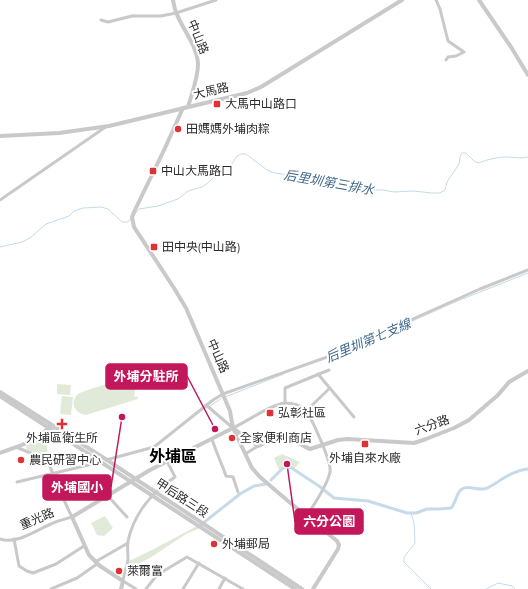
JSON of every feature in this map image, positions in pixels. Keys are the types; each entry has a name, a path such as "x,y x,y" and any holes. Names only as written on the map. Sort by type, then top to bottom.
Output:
{"street":[{"name":"中山路","path":"173,0 176,13 192,45 198,65 194,87 188,107"},
{"path":"101,20 108,22 132,16 161,16 176,13 216,0"},
{"name":"大馬路","path":"0,136 59,133 109,126 247,93 261,87 402,0"},
{"path":"436,0 440,8 448,42 464,52 456,56 448,57 446,60"},
{"path":"479,0 511,46 528,75"},
{"name":"中山路","path":"183,108 132,217 134,227 186,308 230,411 233,428 252,468 260,477 337,541 339,545 313,589"},
{"path":"0,200 109,126"},
{"path":"17,482 54,474 154,447 206,405 223,394 330,356 480,289 528,270"},
{"path":"285,403 285,388 329,370"},
{"name":"六分路","path":"258,446 282,437 288,438 310,449 323,444 347,439 414,443 454,428 469,420 498,396 509,382 528,371"},
{"path":"318,374 354,417"},
{"path":"306,411 330,388"},
{"path":"0,392 50,426"},
{"path":"0,396 50,426"},
{"path":"132,481 167,461 276,405 285,403 295,404 306,411 323,444 331,466 325,485 307,516"},
{"path":"206,405 233,428 258,446 245,454"},
{"path":"0,452 29,443 50,426"},
{"name":"甲后路三段","path":"50,426 106,460 132,481"},
{"name":"甲后路三段","path":"50,426 100,462 155,495 302,589"},
{"path":"212,439 226,476 233,478 238,492"},
{"path":"15,447 47,460 88,555 96,563 136,589"},
{"path":"121,589 128,559 128,543 136,518 144,505 175,477 167,461"},
{"path":"59,488 86,481"},
{"name":"重光路","path":"0,539 5,541 14,540 72,516 132,481"},
{"path":"107,495 127,517"},
{"name":"甲后路三段","path":"155,495 294,589"},
{"name":"重光路","path":"14,540 19,566 33,573 56,564 84,546"},
{"path":"51,589 78,578 96,563 128,543"},
{"path":"146,589 157,575 187,557 199,562 243,589"},
{"path":"183,589 199,562"},
{"path":"219,589 225,578"}],"green space":[{"path":"121,380 128,381 133,385 135,390 134,397 137,396 138,399 86,415 79,413 75,408 75,398 80,393"},
{"path":"57,384 71,385 70,395 57,394"},
{"path":"62,396 73,397 71,415 60,414"},
{"path":"46,436 48,457 44,457 27,450 26,446"},
{"path":"282,454 300,462 294,469 286,466 279,470 274,458"},
{"path":"105,516 113,528 104,536 97,535 91,523"},
{"path":"197,526 198,529 186,534 150,558 127,569 129,561"}],"waterway":[{"name":"后里圳第三排水","path":"135,214 139,209 158,206 178,199 188,191 202,187 219,172 232,164 236,157 241,154 246,154 267,170 275,173 322,180 363,190 432,193 440,193 445,190 447,182 459,164 462,153 466,153 478,163 506,157 528,157"},
{"name":"后里圳第三排水","path":"0,247 22,242 30,238 46,224 69,216 74,211 83,208 101,207 108,209 122,222 128,222 131,218"},
{"name":"后里圳第七支線","path":"390,331 455,302 528,273"},
{"name":"后里圳第七支線","path":"225,397 284,374"},
{"name":"后里圳第七支線","path":"210,406 222,398"},
{"path":"271,480 283,468 290,467 334,498 368,501 407,513 416,513 427,509 451,508 458,493 462,489 467,487 485,489 511,474 528,469"},
{"path":"198,527 240,494 254,486 266,484"},
{"path":"411,513 414,523 415,543 404,557 404,562 431,589"},
{"path":"486,589 498,583 512,586 515,589"}],"place":[{"name":"大馬中山路口","path":"217,104"},
{"name":"田媽媽外埔肉粽","path":"178,129"},
{"name":"中山大馬路口","path":"153,171"},
{"name":"田中央(中山路)","path":"154,247"},
{"name":"弘彰社區","path":"270,413"},
{"name":"外埔國小","path":"122,417"},
{"name":"外埔區衛生所","path":"62,424"},
{"name":"外埔分駐所","path":"215,429"},
{"name":"全家便利商店","path":"232,438"},
{"name":"外埔自來水廠","path":"365,444"},
{"name":"農民研習中心","path":"21,460"},
{"name":"六分公園","path":"287,464"},
{"name":"外埔郵局","path":"214,544"},
{"name":"萊爾富","path":"119,571"}],"district":[{"name":"外埔區","path":"173,456"}]}
